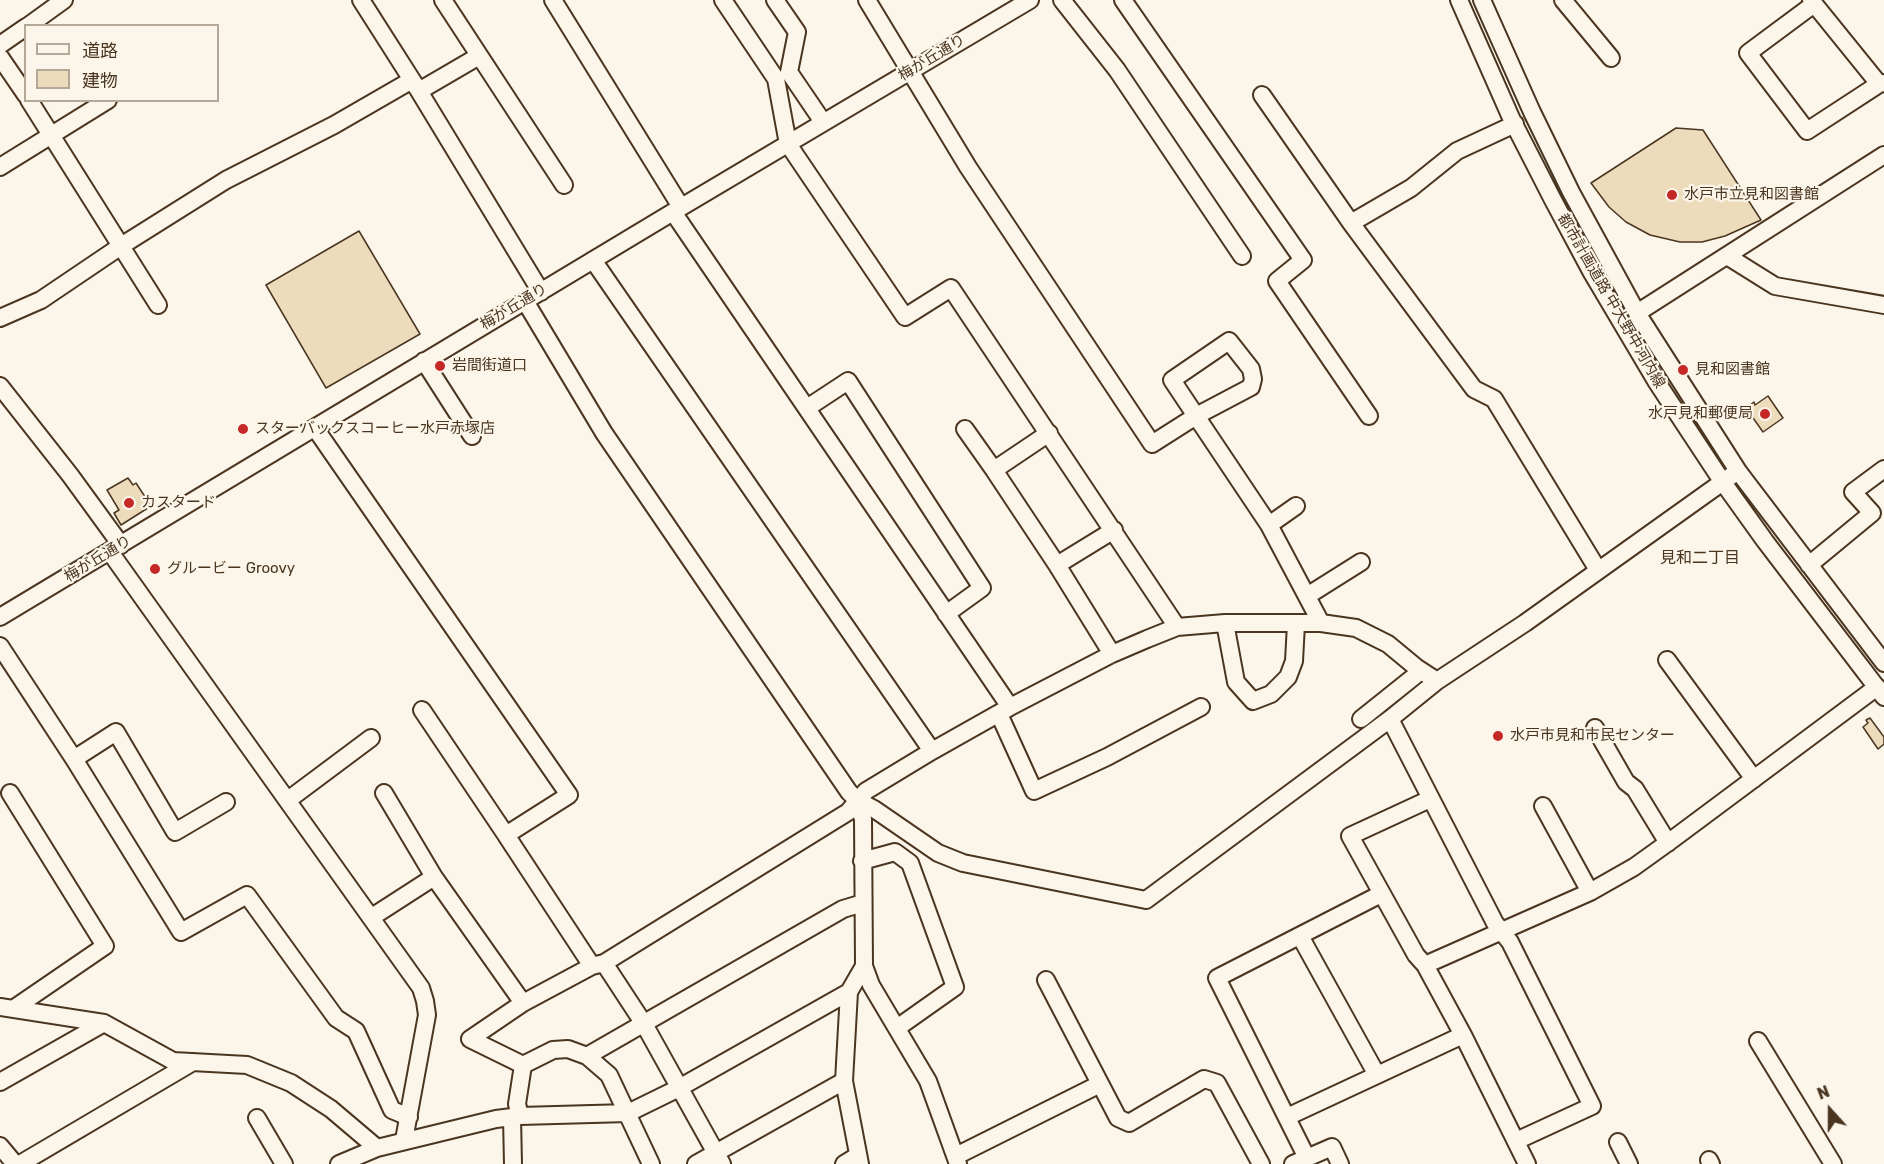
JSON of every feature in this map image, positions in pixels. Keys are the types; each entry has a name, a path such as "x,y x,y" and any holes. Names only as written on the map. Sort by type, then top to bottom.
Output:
{"street":[{"path":"30,24 64,0"},
{"path":"361,0 541,292"},
{"path":"443,0 564,185"},
{"path":"553,0 677,209 807,408 946,614 1004,711 1034,791 1107,757 1201,707"},
{"path":"723,0 776,79 788,144 905,317 951,288 1177,627"},
{"path":"775,0 797,32 789,72 823,122"},
{"path":"867,0 968,167 1152,444 1196,416 1251,387 1253,379 1251,369 1229,341 1172,380 1196,416 1203,424 1269,525 1322,623"},
{"name":"梅が丘通り","path":"0,617 677,209 1030,0"},
{"path":"1062,0 1117,70 1242,256"},
{"path":"1123,0 1303,260 1277,281 1369,416"},
{"name":"都市計画道路 中大野中河内線","path":"1459,0 1515,124 1592,273 1656,381 1765,541 1880,692"},
{"name":"都市計画道路 中大野中河内線","path":"1482,0 1562,172 1637,313 1738,471 1884,663"},
{"path":"1563,0 1611,58"},
{"path":"1813,2 1881,84 1807,131 1748,53 1813,2"},
{"path":"0,45 24,28"},
{"path":"0,318 41,300 226,180 334,125 479,56"},
{"path":"0,57 24,93"},
{"path":"1262,95 1351,223 1474,389 1494,399 1598,570"},
{"path":"30,102 158,305"},
{"path":"0,167 105,102"},
{"path":"1351,223 1411,188 1457,150 1515,124"},
{"path":"1637,313 1884,154"},
{"path":"1727,256 1775,286 1884,305"},
{"path":"593,260 932,751"},
{"path":"525,301 604,433 849,792 857,800 938,853 963,863 1146,900 1390,719 1437,681 1525,623 1738,471"},
{"path":"424,361 472,436"},
{"path":"807,408 848,381 982,588 946,614"},
{"path":"0,386 70,475 116,548 288,800 421,988 426,1001 426,1025 404,1140"},
{"path":"315,428 569,795 506,835"},
{"path":"965,429 1057,565 1112,654"},
{"path":"994,470 1049,433"},
{"path":"1809,565 1872,513 1853,492 1884,469"},
{"path":"1269,525 1296,506"},
{"path":"1057,565 1114,530"},
{"path":"1307,596 1361,562"},
{"path":"523,1065 470,1039 523,1003 598,965 848,812 866,791 932,751 1112,654 1177,627 1225,623 1322,623 1356,628 1388,644 1437,681"},
{"path":"1225,623 1236,682 1253,701 1270,694 1288,677 1293,661 1296,624"},
{"path":"0,646 74,759 181,932 247,894 336,1018 356,1031 392,1110 409,1117"},
{"path":"1666,660 1754,779"},
{"path":"1361,718 1421,671"},
{"path":"1425,965 1590,892 1634,867 1754,779 1880,692"},
{"path":"422,710 506,835 598,965 644,1024 719,1159"},
{"path":"1390,719 1495,923 1510,942 1592,1106 1516,1141"},
{"path":"1595,728 1626,782 1635,789 1668,843"},
{"path":"74,759 116,732 175,832 226,802"},
{"path":"288,800 371,738"},
{"path":"7,1008 105,946 10,793"},
{"path":"384,793 434,876 523,1003"},
{"path":"1430,799 1350,836 1463,1035 1527,1164"},
{"path":"857,800 863,819 864,966 872,985 928,1082 957,1160 1100,1084"},
{"path":"1543,806 1590,892"},
{"path":"862,861 895,852 910,863 956,987 897,1028"},
{"path":"372,916 434,876"},
{"path":"1340,1164 1332,1147 1300,1161 1287,1117 1217,978 1381,894"},
{"path":"587,1056 843,909 864,903"},
{"path":"1300,936 1377,1075"},
{"path":"854,1161 844,1081 849,992 864,966"},
{"path":"1046,980 1118,1118 1129,1123 1204,1079 1217,1083 1261,1164"},
{"path":"339,1164 377,1148 404,1140 516,1116 628,1113 679,1088 849,992"},
{"path":"7,1008 104,1023 173,1061 248,1065 291,1083 331,1109 377,1148"},
{"path":"0,1082 104,1023"},
{"path":"1287,1117 1463,1035"},
{"path":"1758,1041 1833,1164"},
{"path":"523,1065 553,1050 568,1049 587,1056 609,1076 651,1164"},
{"path":"21,1164 193,1062"},
{"path":"513,1164 517,1104 523,1065"},
{"path":"696,1164 719,1159 844,1081"},
{"path":"256,1118 284,1164"},
{"path":"1618,1142 1629,1164"},
{"path":"0,1146 15,1164"}],"building":[{"name":"水戸市立見和図書館","path":"1676,128 1703,130 1761,220 1725,236 1702,242 1680,242 1650,235 1626,222 1609,207 1591,183"},
{"path":"359,231 420,334 326,388 266,285"},
{"path":"1768,396 1783,418 1763,432 1746,408"},
{"path":"128,478 133,485 136,483 151,506 121,525 114,513 119,510 107,490"},
{"path":"1870,718 1884,737 1884,744 1878,749 1863,727 1868,723 1866,720"}],"place":[{"name":"水戸市立見和図書館","path":"1672,195"},
{"name":"岩間街道口","path":"440,366"},
{"name":"見和図書館","path":"1683,370"},
{"name":"水戸見和郵便局","path":"1765,414"},
{"name":"スターバックスコーヒー水戸赤塚店","path":"243,429"},
{"name":"カスタード","path":"129,503"},
{"name":"グルービー Groovy","path":"155,569"},
{"name":"水戸市見和市民センター","path":"1498,736"}],"district":[{"name":"見和二丁目","path":"1700,558"}]}
